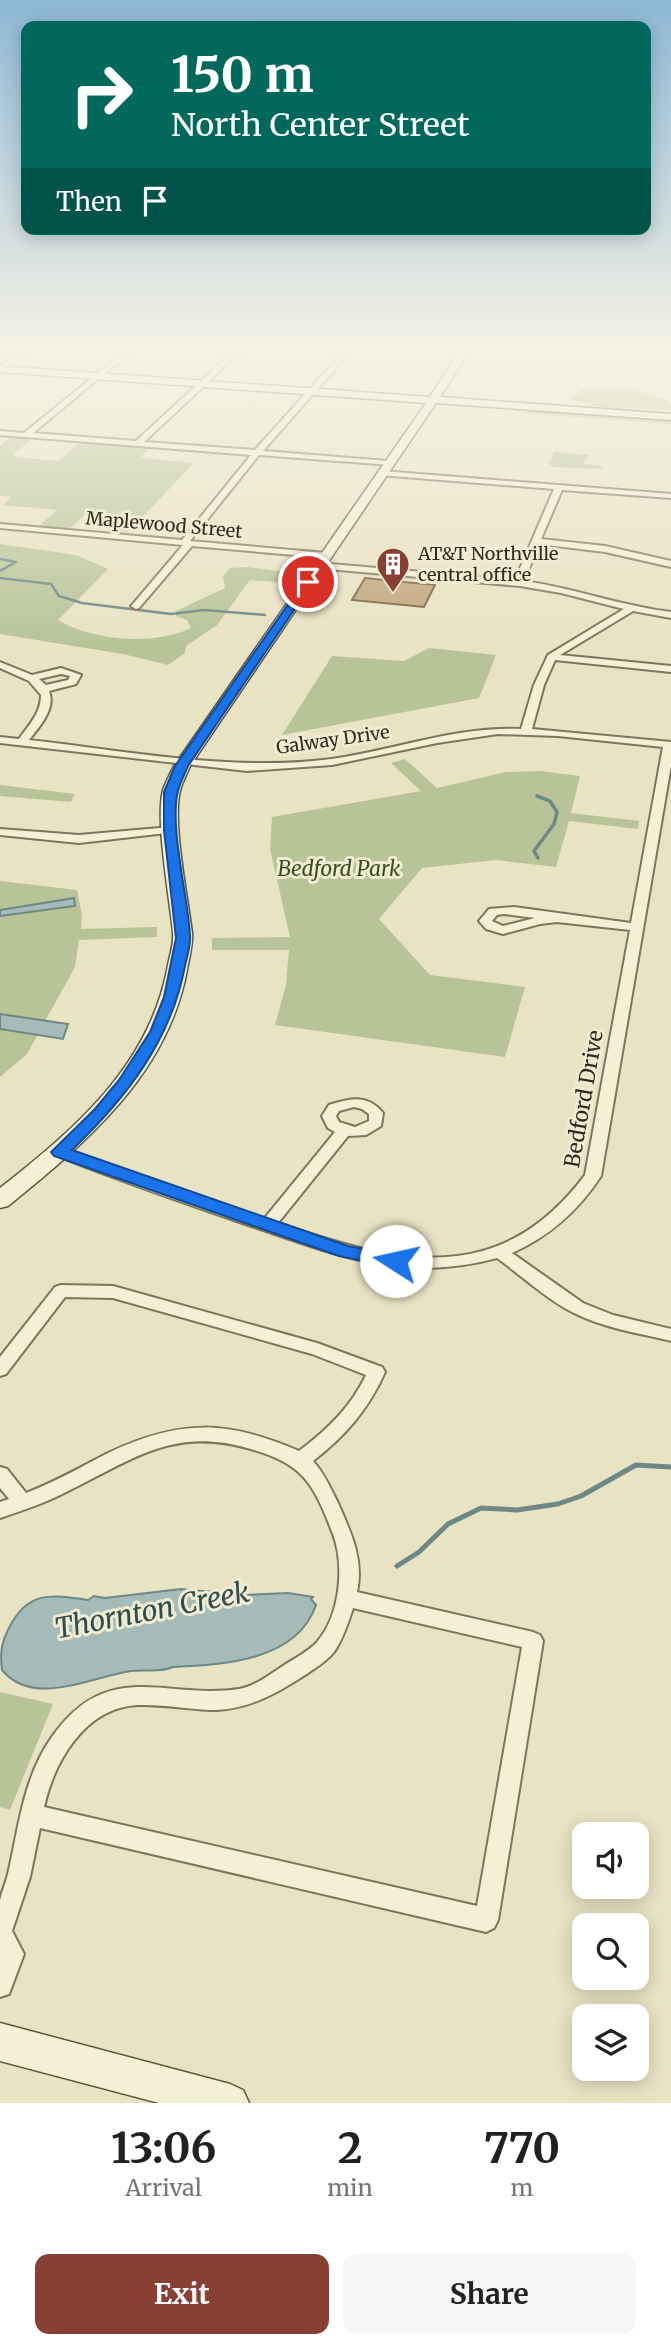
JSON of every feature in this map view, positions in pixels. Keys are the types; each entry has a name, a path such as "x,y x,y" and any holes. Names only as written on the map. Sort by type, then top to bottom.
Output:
{"street":[{"path":"212,449 559,487 671,496"},
{"path":"136,606 261,449"},
{"path":"0,1200 60,1152 100,1113 125,1084 158,1032 172,997 184,938 171,830 171,792 184,762 398,449"},
{"path":"518,584 559,487"},
{"name":"Maplewood Street","path":"0,526 187,543 518,584 571,592 671,615"},
{"path":"538,541 606,549 671,564"},
{"path":"526,731 539,685 551,657 559,649 632,608"},
{"path":"551,657 671,669"},
{"path":"0,665 31,678 44,689 48,706 21,743"},
{"path":"31,678 61,671 76,675 72,682 44,689"},
{"name":"Galway Drive","path":"0,740 247,768 305,765 370,755 469,734 526,731 670,745"},
{"name":"Bedford Drive","path":"60,1152 345,1252 416,1264 457,1261 501,1253 538,1236 559,1220 593,1177 635,927 670,745"},
{"path":"0,832 79,839 171,830"},
{"path":"570,918 539,920 508,930 491,927 485,921 493,912 504,910 570,918 635,927"},
{"path":"268,1225 344,1131"},
{"path":"501,1253 538,1283 579,1308 615,1321 671,1335"},
{"path":"0,1369 61,1291 113,1292 317,1349 376,1372 367,1397 336,1434 301,1460"},
{"path":"0,1510 63,1486 146,1443 202,1433 251,1443 301,1460 319,1483 346,1538 352,1576 347,1598 329,1644 310,1660 254,1693 229,1699 136,1694 109,1702 82,1718 49,1759 39,1779 18,1881 0,1932 12,1954 0,1985"},
{"path":"0,1474 22,1502"},
{"path":"31,1815 486,1920 533,1641 347,1598"},
{"path":"0,2042 230,2103"}],"green space":[{"path":"0,449 19,449 13,454 17,457 58,461 72,449 148,449 141,458 194,463 128,532 120,531 133,516 88,512 68,530 38,527 57,510 3,505 11,497 0,496"},
{"path":"554,452 589,455 583,464 602,466 601,469 553,467 549,464"},
{"path":"0,544 76,555 108,569 58,620 89,633 124,639 159,637 191,628 187,620 176,616 176,611 225,588 223,576 230,568 246,567 305,574 297,584 250,580 217,625 186,646 185,653 168,665 123,654 0,634"},
{"path":"429,648 496,655 479,698 282,735 332,656 404,661"},
{"name":"Bedford Park","path":"405,759 437,788 506,772 541,771 580,776 571,813 639,821 638,829 569,821 556,867 496,860 422,868 379,919 430,975 525,987 505,1057 275,1025 286,985 289,950 212,950 212,938 290,937 270,849 272,817 421,791 391,763"},
{"path":"0,785 75,794 71,802 0,796"},
{"path":"0,881 77,890 82,915 81,929 157,927 157,937 79,940 75,967 27,1054 0,1077"},
{"path":"0,1692 53,1704 10,1810 0,1807"}],"water":[{"path":"74,898 75,906 0,916 0,910"},
{"path":"0,1014 68,1024 63,1039 0,1029"},
{"path":"181,1589 245,1595 288,1593 313,1597 311,1599 316,1605 306,1624 293,1638 276,1649 235,1661 131,1671 46,1689 15,1681 2,1670 2,1649 6,1633 16,1616 32,1601 51,1596 88,1600 94,1596 105,1598"}],"building":[{"name":"AT&T Northville central office","path":"365,578 435,585 424,607 352,600"}],"waterway":[{"path":"0,559 16,562 0,571"},
{"path":"0,578 51,584 59,596 82,603 171,614 204,610 265,615"},
{"path":"537,796 550,801 557,812 554,824 534,851 538,858"},
{"name":"Thornton Creek","path":"397,1566 419,1552 448,1524 481,1508 517,1510 558,1504 581,1496 636,1465 671,1467"}],"place":[{"name":"AT&T Northville central office","path":"393,594"}],"route":[{"path":"308,582 182,766 171,792 174,864 184,938 172,997 158,1032 125,1084 83,1131 60,1152 345,1252 396,1261"}]}
